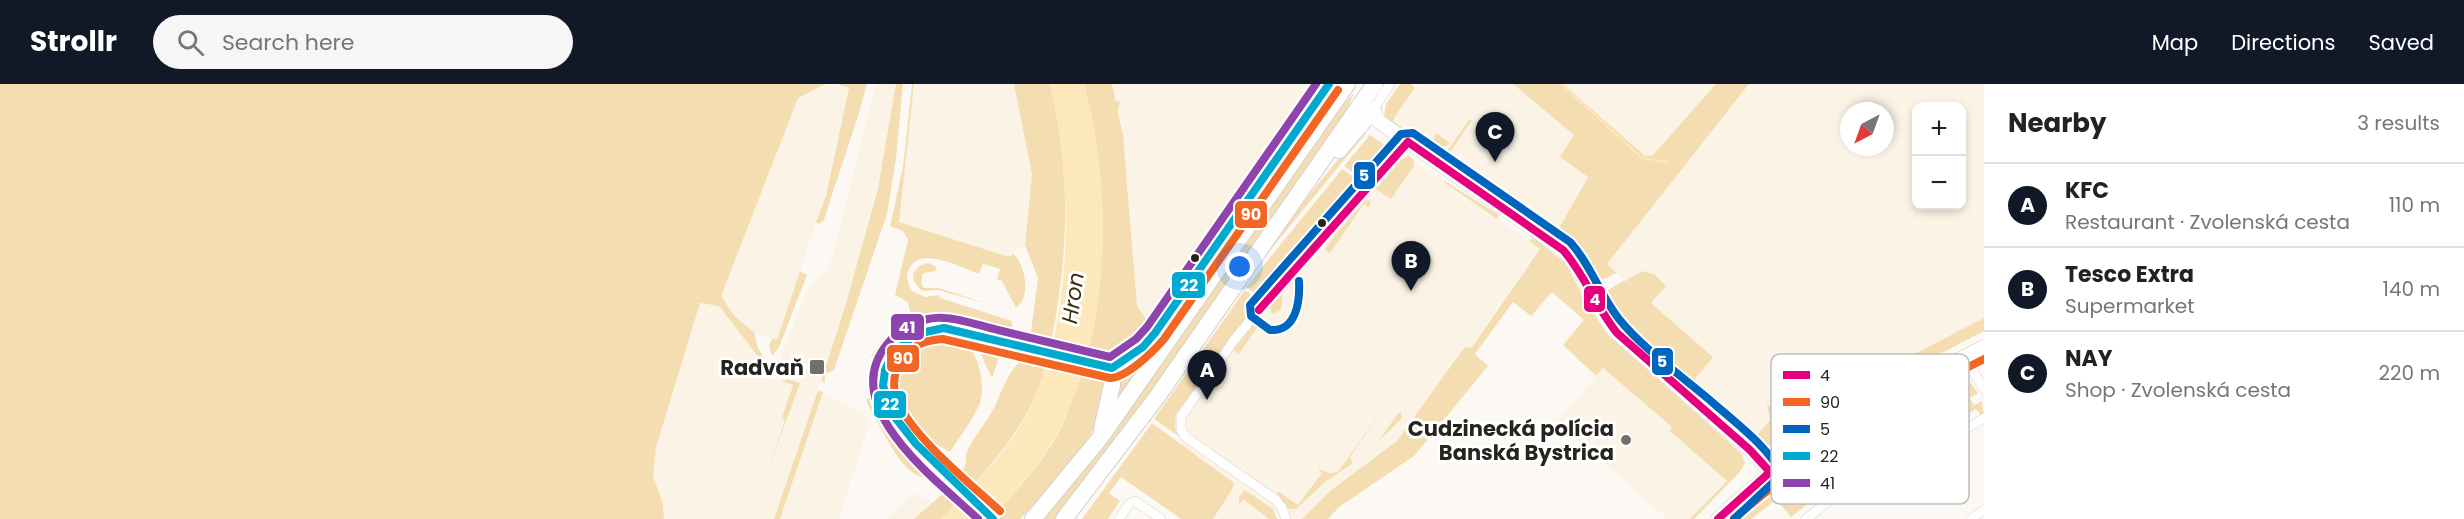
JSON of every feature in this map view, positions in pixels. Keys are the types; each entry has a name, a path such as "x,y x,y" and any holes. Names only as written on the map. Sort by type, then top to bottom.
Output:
{"highway":[{"path":"1033,519 1100,438 1347,84"},
{"path":"1064,519 1157,397 1375,84"},
{"path":"1318,167 1327,163 1376,115"},
{"path":"1100,438 1112,386 1112,368"}],"main road":[{"path":"993,519 913,441 891,414 883,390 886,366 898,346 907,338 931,328 944,328 1112,368 1133,355 1155,333 1329,84"},
{"path":"1376,115 1408,142 1555,243 1568,255 1602,314 1617,333 1749,450 1770,472 1718,519"},
{"path":"1969,354 1984,347"}],"street":[{"path":"1376,115 1390,84"},
{"path":"1286,519 1276,500 1186,438 1181,430 1181,417 1234,340 1408,142"},
{"path":"1969,365 1984,389"},
{"path":"1969,427 1984,418"},
{"path":"1119,519 1129,504 1138,502 1161,519"},
{"path":"1806,519 1825,504"},
{"path":"1971,519 1984,510"}],"shaded area":[{"path":"0,84 825,84 798,98 721,296 734,316 755,333 757,346 769,371 719,306 700,303 656,447 653,476 663,504 664,519 0,519"},
{"path":"825,84 849,88 825,195 777,340 750,332 734,316 721,296 798,98"},
{"path":"837,84 867,84 824,220 819,224 816,222 826,195 849,88"},
{"path":"875,84 896,84 886,153 845,307 774,519 664,519 663,504 653,476 656,447 700,303 718,306 769,371 769,377 793,385 773,457 802,376 778,365 808,286 825,274 833,254"},
{"path":"896,84 903,84 896,158 887,214 834,370 825,374 825,383 821,381 845,307 878,188"},
{"path":"912,84 914,84 899,222 1009,257 1014,254 1024,274 1025,289 1021,303 1016,308 1002,281 997,279 1000,269 983,264 979,274 932,258 914,262 907,275 912,291 925,297 939,295 940,298 1012,321 1012,328 1001,331 944,319 915,323 906,329 904,326 885,343 873,359 871,356 883,339 902,324 901,318 910,312 908,302 895,295 908,240 903,231 890,226 903,167"},
{"path":"914,84 1014,84 1032,174 1025,245 1009,257 899,222"},
{"path":"1014,84 1050,84 1062,148 1064,245 1051,342 1035,337 1031,331 1038,278 1025,245 1032,174"},
{"path":"1084,84 1112,84 1116,102 1120,100 1118,113 1123,135 1137,306 1146,319 1152,321 1131,344 1108,354 1087,352 1099,285 1102,218 1097,150"},
{"path":"1112,84 1314,84 1152,321 1146,319 1137,306 1123,135 1118,102 1114,99"},
{"path":"1335,84 1338,84 1111,409 1121,374 1151,348"},
{"path":"1400,84 1410,84 1415,87 1394,118 1394,122 1408,132 1408,136 1384,117 1386,104"},
{"path":"1417,84 1513,84 1574,135 1588,177 1554,237 1408,136 1394,122 1396,114"},
{"path":"1513,84 1563,84 1645,156 1653,155 1716,84 1749,84 1607,264 1617,273 1599,281 1589,277 1554,237 1588,177 1560,157 1574,135"},
{"path":"1563,84 1716,84 1653,155 1645,156"},
{"path":"1749,84 1984,84 1984,318 1914,354 1771,354 1771,408 1768,406 1771,420 1754,439 1743,437 1686,388 1698,388 1701,385 1694,379 1713,357 1607,264"},
{"path":"1354,93 1343,119 1180,355 1058,519 1042,519 1332,117"},
{"path":"1469,120 1472,120 1449,154 1516,201 1514,203 1508,201 1472,171 1446,157 1445,154"},
{"path":"1367,132 1249,276 1148,421 1075,519 1291,217 1344,152"},
{"path":"1436,133 1450,143 1438,151 1431,148"},
{"path":"1370,135 1389,148 1383,163 1364,181 1344,166"},
{"path":"1389,144 1540,248 1471,347 1467,347 1397,441 1376,459 1330,491 1302,519 1280,519 1269,506 1247,492 1240,504 1243,499 1269,519 1213,519 1231,491 1231,481 1183,446 1175,428 1176,414 1259,300 1259,296 1358,180 1364,181 1385,161"},
{"path":"1409,156 1414,160 1414,166 1391,199 1376,189 1401,160"},
{"path":"1342,169 1358,180 1259,296 1246,287"},
{"path":"1444,182 1499,215 1497,219"},
{"path":"1366,200 1371,201 1369,207 1364,204 1330,253 1325,250 1335,235"},
{"path":"1534,238 1566,264 1591,311 1608,335 1742,454 1745,463 1740,472 1694,519 1690,519 1727,481 1670,431 1672,427 1603,368 1596,376 1563,345 1584,320 1552,292 1531,316 1513,302 1475,354 1488,366 1414,456 1339,507 1328,519 1302,519 1330,491 1397,441 1464,348 1472,347 1540,249 1529,241"},
{"path":"928,263 935,266 937,271 923,273 921,283 924,288 939,288 988,304 938,290 922,291 914,282 913,273 921,265"},
{"path":"800,271 807,275 779,347 772,356 769,346 772,338 777,340"},
{"path":"1643,271 1655,275 1666,286 1651,303 1713,357 1695,379 1701,385 1691,390 1625,337 1601,302 1608,290 1625,280 1643,296 1626,280"},
{"path":"1245,290 1259,300 1176,414 1175,428 1180,437 1154,419"},
{"path":"1283,294 1281,310 1272,314 1270,306"},
{"path":"1984,318 1984,331 1940,354 1914,354"},
{"path":"1264,319 1272,324 1272,328 1261,322 1239,354 1234,350 1214,374 1257,320"},
{"path":"941,335 959,339 969,347 974,354 982,379 980,403 950,452 920,435 904,421 894,408 889,394 888,380 892,366 900,354 925,338"},
{"path":"974,340 998,347 1001,351 992,378"},
{"path":"1025,358 1047,361 1040,385 1030,406 1005,447 941,519 914,519 956,480 966,463 966,454 970,446 994,408 1010,374"},
{"path":"1603,368 1673,427 1670,431 1727,481 1690,519 1667,519 1556,421"},
{"path":"1082,371 1097,373 1105,382 1098,419 1093,430 1064,471 1020,519 991,519 1032,472 1058,433"},
{"path":"788,379 800,383 767,473 785,420 782,418 793,385 781,381"},
{"path":"1969,381 1978,393 1970,398 1974,405 1982,401 1984,415 1976,409 1969,413"},
{"path":"818,390 823,392 780,519 774,519"},
{"path":"823,392 864,415 872,429 867,431 839,519 780,519"},
{"path":"873,396 886,425 926,478 916,475 899,458 867,403 867,398"},
{"path":"1388,401 1350,457 1353,463 1325,482 1296,509 1289,509 1276,493 1279,492 1298,505 1322,473 1317,468 1329,473 1338,472"},
{"path":"1767,404 1771,407 1771,445 1766,448 1754,439 1770,420"},
{"path":"1401,412 1402,418 1378,442 1398,413"},
{"path":"1152,423 1234,483 1213,519 1181,519 1121,477 1109,493 1120,501 1108,519 1082,519"},
{"path":"1245,490 1273,509 1277,519 1269,519 1243,499 1239,505 1239,497"},
{"path":"912,493 932,501 914,519 886,519"},
{"path":"1767,494 1771,504 1751,519 1740,519"},
{"path":"1780,504 1808,504 1791,517"}],"water":[{"name":"Hron","path":"1050,84 1084,84 1093,125 1103,211 1099,298 1091,340 1080,381 1064,420 1041,459 1021,484 991,519 941,519 986,471 1017,432 1041,382 1053,342 1061,299 1066,208 1058,122"}],"pier":[{"path":"1048,341 1090,352 1085,371 1044,361"}],"waterway":[{"path":"1561,84 1642,158 1667,162"}],"transit line":[{"name":"41","path":"978,519 918,463 898,440 882,416 874,392 875,367 888,343 899,332 914,324 929,319 945,318 1110,357 1136,339 1147,327 1316,84"},
{"name":"22","path":"993,519 916,444 894,416 883,386 885,370 893,353 916,334 944,328 1112,368 1143,347 1155,333 1329,84"},
{"name":"90","path":"1000,511 941,457 902,410 896,396 894,378 904,356 919,345 943,339 1110,378 1124,374 1164,339 1338,90"},
{"name":"5","path":"1299,281 1299,297 1295,313 1286,326 1270,330 1251,316 1250,305 1401,134 1413,133 1570,242 1584,260 1612,310 1628,330 1741,427 1771,458"},
{"name":"4","path":"1408,142 1563,250 1617,333 1750,450 1770,472"},
{"name":"4","path":"1259,310 1408,142"},
{"name":"90","path":"1969,367 1984,359"},
{"name":"4","path":"1718,519 1770,472"},
{"name":"5","path":"1734,519 1771,485"},
{"name":"90","path":"1734,519 1771,489"}],"place":[{"name":"NAY","path":"1495,162"},
{"name":"Tesco Extra","path":"1411,291"},
{"name":"Radvaň","path":"817,367"},
{"name":"KFC","path":"1207,400"},
{"name":"Cudzinecká polícia Banská Bystrica","path":"1626,440"}]}
